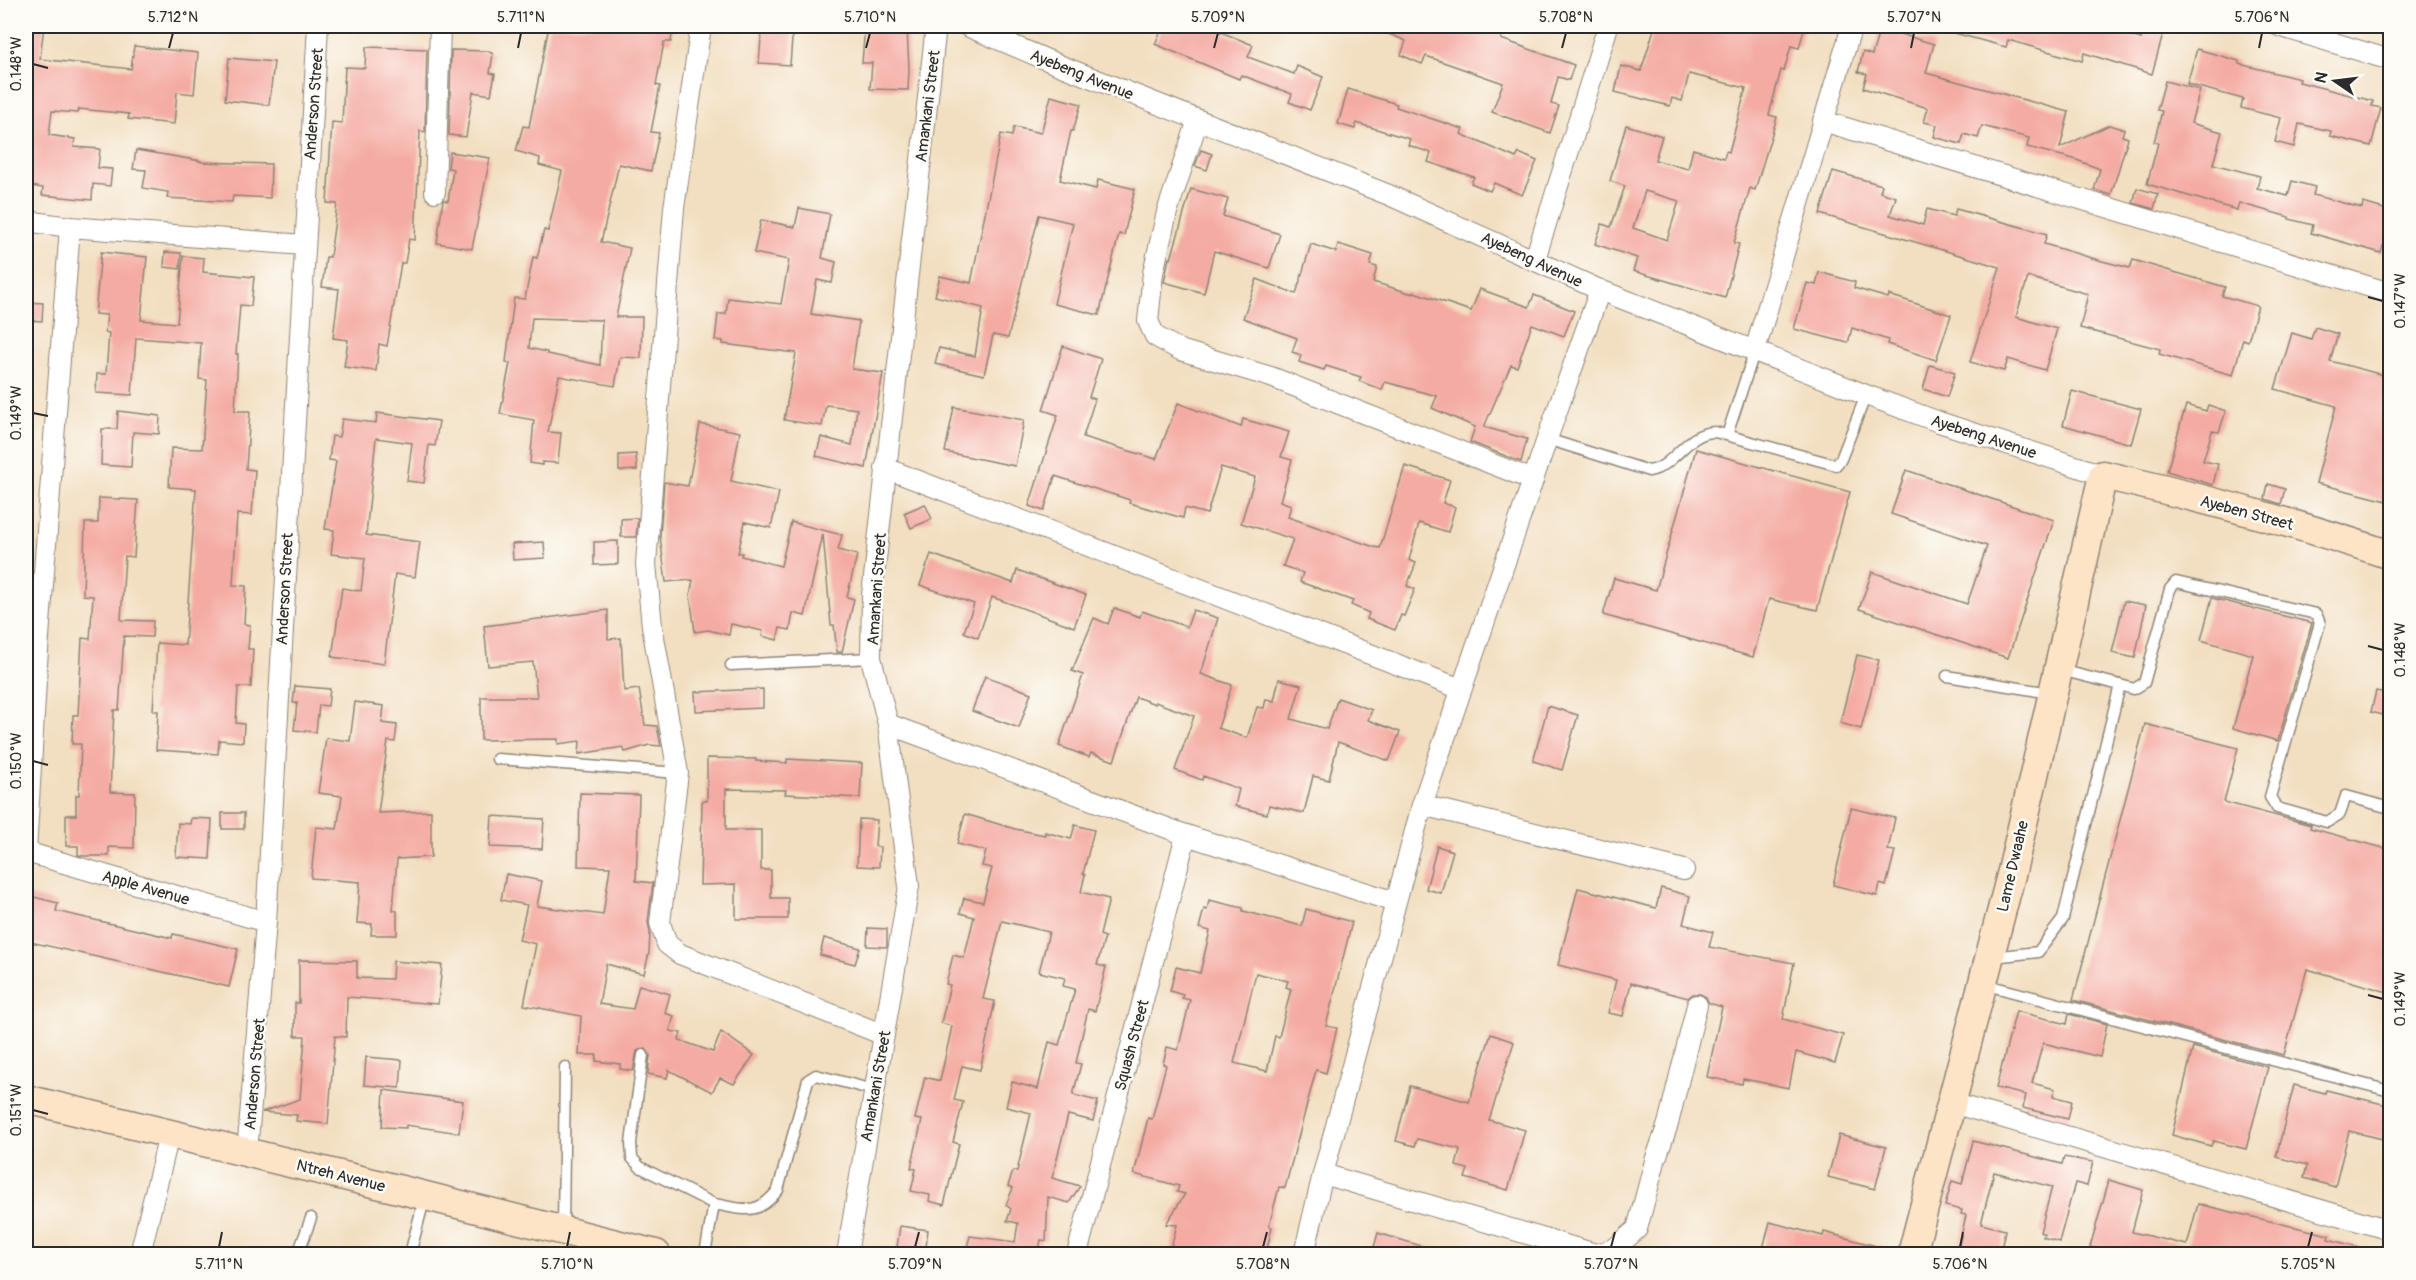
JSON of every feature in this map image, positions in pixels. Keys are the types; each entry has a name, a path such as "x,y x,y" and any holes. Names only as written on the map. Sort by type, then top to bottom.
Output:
{"street":[{"name":"Anderson Street","path":"247,1153 266,922 318,26"},
{"path":"435,192 440,26"},
{"path":"701,26 673,219 646,564 652,626 678,773 660,924 667,944 680,954 884,1035"},
{"name":"Amankani Street","path":"847,1254 909,886 888,724 871,658 872,595 936,26"},
{"name":"Ayebeng Avenue","path":"967,26 1059,65 1389,195 1600,290 1866,395 1939,422 2103,474"},
{"path":"1755,350 1852,26"},
{"path":"2279,26 2391,60"},
{"path":"1535,260 1605,27"},
{"path":"1198,120 1167,212 1153,273 1148,321 1155,336 1180,350 1271,377 1533,480"},
{"path":"1822,121 2391,293"},
{"path":"26,221 70,227 304,245"},
{"path":"26,852 31,662 70,227"},
{"path":"1304,1254 1323,1174 1422,805 1546,439 1600,290"},
{"path":"885,468 1461,690"},
{"name":"Ayeben Street","path":"2103,474 2245,511 2391,555"},
{"name":"Lame Dwaahe","path":"1912,1254 2012,871 2103,474"},
{"path":"888,724 1186,836 1395,902"},
{"path":"1422,805 1684,870"},
{"name":"Squash Street","path":"1077,1254 1186,836"},
{"name":"Apple Avenue","path":"26,852 266,922"},
{"path":"1323,1174 1596,1254 1614,1249 1637,1229 1655,1161 1668,1124 1697,1005"},
{"name":"Ntreh Avenue","path":"26,1100 656,1254"},
{"path":"1952,1103 2391,1230"},
{"path":"140,1254 169,1134"}],"lane":[{"path":"1727,435 1755,350"},
{"path":"1546,439 1649,471 1657,470 1697,436 1705,432 1727,435 1836,465 1841,459 1866,395"},
{"path":"1947,676 2120,685 2134,689 2144,683 2170,589 2176,582 2316,614 2320,623 2270,797 2277,808 2326,822 2340,814 2346,796 2391,808"},
{"path":"731,665 871,658"},
{"path":"1986,971 2038,952 2063,919 2120,685"},
{"path":"496,759 678,773"},
{"path":"1986,971 2391,1091"},
{"path":"643,1055 631,1143 632,1158 640,1167 714,1204 745,1210 759,1209 769,1202 778,1190 808,1080 816,1075 874,1090"},
{"path":"563,1230 565,1067"},
{"path":"410,1254 425,1196"},
{"path":"705,1254 714,1204"},
{"path":"298,1254 311,1218"}],"building":[{"path":"28,26 44,26 40,59 131,69 134,46 198,53 194,94 177,92 174,124 128,119 129,114 79,109 78,113 52,111 49,135 75,139 74,147 100,149 98,168 112,169 110,186 93,184 92,200 42,195 43,188 26,185"},
{"path":"549,26 673,26 671,42 664,42 656,85 660,86 651,132 659,133 651,171 619,164 601,242 630,248 616,317 642,317 641,358 620,357 615,386 559,376 548,432 561,433 558,463 542,462 542,465 530,463 534,420 500,414 510,363 506,362 514,298 525,299 533,257 537,258 544,230 548,231 562,171 539,165 540,158 516,151 523,126 529,127","holes":["532,318 602,320 600,365 529,348"]},
{"path":"762,26 793,26 790,65 759,63"},
{"path":"865,26 907,28 908,90 870,89 872,63 862,63"},
{"path":"1163,26 1206,26 1253,45 1248,57 1294,74 1297,66 1323,77 1310,110 1289,102 1292,94 1241,75 1239,79 1155,44"},
{"path":"1370,26 1454,26 1479,34 1482,27 1502,35 1501,39 1574,65 1569,80 1558,77 1551,104 1559,106 1550,133 1492,112 1503,83 1426,56 1422,64 1401,55 1406,41"},
{"path":"1655,26 1805,26 1799,48 1791,46 1784,71 1781,70 1769,115 1777,117 1755,190 1750,188 1734,243 1739,244 1725,298 1633,271 1637,258 1595,244 1602,224 1611,227 1625,186 1610,181 1626,125 1662,136 1655,160 1688,169 1693,149 1724,158 1726,151 1729,152 1746,88 1689,74 1682,101 1672,98 1670,106 1615,92 1621,66 1641,71","holes":["1645,191 1679,201 1667,240 1633,228"]},
{"path":"1948,26 2095,26 2141,39 2145,26 2164,31 2152,74 2084,53 2082,61 2008,40 2006,47 1947,31"},
{"path":"1880,28 1934,44 1926,73 2069,112 2060,148 2109,125 2124,129 2122,136 2128,138 2111,195 2094,190 2100,169 2074,159 2027,147 2029,138 1982,126 1978,138 1964,134 1961,144 1934,137 1937,125 1924,122 1928,108 1863,88 1867,74 1858,72 1863,52 1872,55"},
{"path":"366,47 427,49 425,132 420,131 415,240 409,239 405,263 401,263 387,346 379,344 376,371 344,367 348,340 333,338 339,289 322,287 326,257 330,257 337,204 327,203 332,122 342,123 345,67 365,68"},
{"path":"2197,49 2239,61 2239,64 2300,79 2299,82 2373,101 2372,106 2381,108 2371,146 2330,136 2331,131 2299,124 2294,147 2275,142 2281,118 2241,108 2243,99 2187,84"},
{"path":"451,50 488,51 493,54 490,73 495,74 491,95 473,92 466,137 449,135"},
{"path":"229,58 274,62 269,105 225,100"},
{"path":"2165,81 2200,90 2191,123 2222,132 2213,164 2260,176 2257,188 2288,196 2292,181 2315,187 2313,195 2362,208 2363,203 2391,211 2391,249 2383,246 2381,253 2311,233 2313,225 2289,219 2289,217 2239,203 2237,210 2147,184 2158,143 2154,142 2162,111 2157,110"},
{"path":"1348,89 1397,104 1396,107 1463,129 1461,134 1516,158 1519,153 1537,161 1522,195 1494,183 1490,191 1471,183 1474,177 1428,162 1431,153 1408,145 1410,139 1356,123 1355,129 1338,124"},
{"path":"1051,96 1081,104 1073,131 1071,131 1060,180 1096,189 1098,180 1135,189 1124,235 1119,234 1099,315 1054,304 1073,223 1039,215 1008,338 993,335 984,375 935,364 939,348 975,356 983,308 935,296 940,276 971,283 1001,134 1012,136 1014,127 1041,133"},
{"path":"136,150 201,162 271,164 270,198 233,196 232,202 167,198 168,192 143,188 146,170 133,169"},
{"path":"1201,150 1212,154 1207,170 1195,166"},
{"path":"450,152 490,158 472,249 437,243 443,200 448,201 453,169 448,168"},
{"path":"1833,171 1882,185 1880,192 1896,197 1890,215 1923,225 1927,209 1954,216 1956,209 2047,234 2044,244 2102,261 2130,268 2133,260 2225,287 2222,296 2258,306 2248,341 2243,339 2233,375 2159,354 2160,349 2080,328 2088,294 2028,277 2016,317 2057,329 2045,370 2008,359 2004,371 1970,362 2000,267 1820,214"},
{"path":"2137,188 2158,194 2154,209 2133,203"},
{"path":"1191,189 1228,199 1223,216 1280,234 1269,268 1214,251 1204,293 1164,282 1169,258 1171,259"},
{"path":"799,208 830,214 822,258 836,262 832,283 817,280 811,314 859,321 852,369 883,373 866,468 816,456 821,437 852,445 857,409 826,405 822,426 784,420 796,353 723,344 723,341 715,340 718,314 726,314 728,298 781,304 789,260 754,253 761,220 795,227"},
{"path":"1311,244 1336,252 1338,244 1373,255 1370,265 1377,267 1373,282 1413,294 1414,292 1471,311 1480,289 1529,307 1534,295 1574,311 1564,336 1532,324 1517,367 1511,365 1484,427 1527,439 1521,462 1470,442 1475,427 1432,408 1437,396 1385,382 1382,390 1359,381 1361,377 1326,366 1324,370 1299,362 1301,355 1292,352 1297,338 1243,318 1257,279 1296,294"},
{"path":"101,252 147,257 141,320 177,323 183,256 204,258 203,272 254,277 251,306 240,305 235,411 250,411 246,469 255,470 252,515 237,514 233,585 246,586 244,624 250,625 248,649 253,649 251,687 238,687 236,723 244,724 243,742 219,740 218,754 156,750 158,711 153,711 157,643 185,645 196,489 169,487 171,448 202,449 207,380 199,379 201,343 136,338 132,395 96,393 97,374 106,374 109,333 105,332 107,315 95,314"},
{"path":"165,252 181,253 180,269 164,267"},
{"path":"1819,272 1855,282 1854,288 1888,298 1889,295 1951,315 1936,360 1887,344 1888,340 1852,328 1848,343 1794,329 1807,283 1816,285"},
{"path":"26,302 43,303 42,321 26,320"},
{"path":"2315,327 2338,334 2330,361 2391,377 2391,502 2316,483 2336,406 2275,389 2292,333 2311,339"},
{"path":"1063,346 1101,359 1089,397 1095,399 1083,437 1156,459 1178,403 1241,427 1243,419 1289,432 1281,457 1292,460 1280,501 1291,505 1288,517 1374,547 1380,548 1405,466 1450,480 1443,503 1455,507 1448,532 1419,523 1409,560 1416,563 1407,586 1415,589 1404,616 1401,615 1395,630 1367,619 1369,613 1351,605 1353,601 1300,582 1303,573 1283,566 1293,539 1241,523 1255,477 1221,467 1207,514 1185,508 1183,518 1129,503 1130,500 1055,476 1044,511 1029,506 1058,415 1043,410"},
{"path":"1930,365 1955,372 1947,397 1923,389"},
{"path":"2072,391 2141,409 2131,444 2063,425"},
{"path":"2186,405 2206,411 2208,405 2226,411 2219,432 2212,431 2203,461 2218,464 2213,485 2167,471"},
{"path":"954,407 1024,420 1015,466 945,452"},
{"path":"118,411 160,416 159,434 133,432 131,467 101,465 102,429 117,429"},
{"path":"377,413 439,421 435,446 429,445 424,483 407,481 412,443 376,438 366,535 420,542 415,577 395,574 384,664 332,657 342,588 361,591 365,558 331,554 334,530 325,529 336,461 329,460 332,436 339,437 342,419 376,423"},
{"path":"700,424 740,432 731,481 779,492 771,528 745,522 738,553 742,553 741,556 781,566 791,522 842,535 838,550 857,555 847,597 854,599 842,652 837,652 834,625 831,625 823,534 805,616 793,613 790,630 780,628 777,640 762,636 763,631 731,624 729,635 708,630 695,632 690,595 693,580 666,582 660,536 664,482 688,486"},
{"path":"1696,449 1850,492 1817,610 1769,599 1753,657 1603,615 1614,578 1656,590"},
{"path":"636,454 637,470 619,471 619,455"},
{"path":"1906,470 2054,520 2008,658 1859,609 1872,572 1967,604 1987,546 1891,514"},
{"path":"2268,484 2285,489 2281,504 2265,499"},
{"path":"99,498 138,500 134,557 125,556 121,620 153,621 152,637 124,636 119,710 114,710 110,792 135,793 134,848 109,847 109,856 84,856 78,855 78,846 66,846 66,815 76,815 76,795 79,795 81,744 72,744 73,715 78,715 82,638 90,639 93,596 83,595 85,523 98,523"},
{"path":"925,504 932,519 911,528 904,513"},
{"path":"638,518 636,537 621,537 621,519"},
{"path":"618,541 618,564 594,565 594,542"},
{"path":"544,542 545,558 513,560 512,544"},
{"path":"931,554 1013,583 1017,570 1086,595 1074,627 992,597 978,638 964,632 974,604 920,585"},
{"path":"2212,598 2312,623 2278,741 2233,728 2253,655 2201,640"},
{"path":"2124,601 2146,605 2135,658 2112,653"},
{"path":"1114,608 1140,617 1142,611 1187,627 1193,610 1218,618 1201,674 1232,685 1218,728 1247,738 1257,707 1264,708 1266,699 1274,701 1279,679 1301,685 1291,719 1327,729 1338,698 1372,710 1368,720 1400,732 1389,761 1338,742 1329,780 1313,776 1304,813 1269,805 1267,814 1235,806 1239,789 1203,776 1202,780 1175,770 1194,716 1155,702 1155,704 1136,697 1114,761 1091,753 1089,757 1059,746 1083,675 1072,671 1094,618 1108,624"},
{"path":"608,610 608,639 621,638 624,691 639,689 645,725 657,726 661,746 649,745 625,752 623,747 579,754 580,741 558,744 558,739 481,740 481,697 537,697 533,662 488,666 484,626"},
{"path":"1857,655 1879,660 1861,729 1840,723"},
{"path":"985,676 1031,693 1019,728 972,711"},
{"path":"295,686 330,689 328,706 319,705 316,732 294,730 297,703 293,703"},
{"path":"763,689 763,708 696,711 695,692"},
{"path":"2376,691 2391,694 2391,717 2371,712"},
{"path":"355,702 384,706 382,723 397,725 395,742 388,741 378,813 431,811 431,857 397,859 393,910 397,911 397,935 371,935 372,924 357,923 360,882 311,878 316,827 337,829 342,796 318,793 326,738 350,741"},
{"path":"1548,706 1578,715 1562,770 1533,761"},
{"path":"2145,724 2238,748 2224,802 2311,825 2310,828 2391,850 2391,993 2307,969 2284,1055 2073,1000"},
{"path":"707,758 756,759 756,761 787,763 787,759 862,763 860,798 785,794 786,790 726,789 726,830 761,830 761,870 771,870 771,898 788,898 788,919 736,919 736,884 700,885 702,801 707,801"},
{"path":"580,793 639,795 636,881 653,883 648,922 649,953 644,974 606,964 599,1004 633,1009 639,985 670,994 665,1013 674,1016 670,1031 681,1033 679,1040 713,1052 721,1032 754,1055 734,1084 720,1078 712,1092 669,1070 667,1078 648,1074 650,1055 645,1048 637,1051 633,1071 620,1069 620,1064 596,1061 597,1055 579,1055 581,1016 524,1005 536,944 519,940 527,905 501,900 506,874 542,881 537,906 603,915 610,867 578,866"},
{"path":"1851,808 1895,818 1888,850 1895,851 1886,886 1880,884 1877,896 1833,885"},
{"path":"222,813 244,813 244,829 222,829"},
{"path":"965,814 1015,829 1045,835 1045,832 1071,839 1075,825 1094,830 1081,892 1109,899 1100,935 1105,937 1097,965 1106,967 1095,1011 1088,1009 1076,1063 1081,1064 1073,1095 1098,1101 1093,1121 1068,1115 1052,1178 1080,1186 1069,1203 1048,1197 1046,1241 1041,1240 1038,1254 965,1254 970,1236 1015,1242 1018,1223 1007,1221 1011,1209 1006,1205 1013,1188 1008,1186 1013,1171 1017,1171 1031,1113 1006,1107 1012,1082 1038,1089 1049,1042 1059,1045 1075,989 1063,986 1065,978 1039,972 1049,932 1002,921 983,999 995,1001 980,1070 962,1066 954,1100 963,1102 953,1142 959,1144 944,1205 929,1201 930,1195 911,1191 916,1169 911,1168 922,1120 915,1119 925,1077 940,1081 952,1026 941,1023 950,985 946,984 953,955 964,958 974,917 960,913 964,898 983,902 992,868 982,866 986,851 957,844"},
{"path":"492,816 544,819 542,849 490,847"},
{"path":"191,818 212,819 210,859 176,857 178,823 190,824"},
{"path":"859,819 877,820 875,846 880,847 879,867 857,866"},
{"path":"1437,846 1453,851 1441,893 1426,889"},
{"path":"1578,888 1656,908 1661,888 1690,896 1683,924 1713,932 1709,947 1794,963 1783,1019 1843,1035 1835,1063 1796,1052 1789,1088 1743,1079 1742,1084 1707,1077 1722,1007 1709,1003 1706,997 1700,994 1693,994 1688,998 1631,983 1623,1016 1608,1013 1616,980 1558,965"},
{"path":"26,895 58,903 56,911 172,938 173,934 238,949 229,987 26,941"},
{"path":"1209,900 1302,926 1306,909 1352,922 1326,1026 1337,1028 1326,1073 1316,1070 1285,1188 1279,1187 1269,1226 1272,1227 1266,1254 1169,1254 1177,1225 1166,1224 1185,1194 1177,1192 1179,1186 1134,1174 1148,1118 1152,1119 1166,1065 1163,1064 1167,1047 1178,1050 1190,1000 1170,991 1176,967 1200,973 1210,931 1199,928 1204,909 1207,910","holes":["1256,973 1288,981 1286,987 1291,989 1279,1037 1275,1036 1267,1071 1234,1063"]},
{"path":"868,928 887,929 887,947 867,946"},
{"path":"824,938 860,948 855,964 820,955"},
{"path":"299,960 357,961 357,978 392,979 393,961 442,965 438,1004 347,997 346,1037 335,1036 328,1124 296,1121 297,1115 262,1112 300,1099 305,1036 295,1036 295,1003 299,1003"},
{"path":"2016,1011 2067,1024 2069,1014 2107,1024 2100,1057 2043,1043 2032,1083 2055,1089 2053,1096 2072,1101 2068,1119 2023,1108 2026,1095 1996,1088"},
{"path":"1491,1034 1514,1042 1489,1120 1525,1130 1508,1190 1465,1178 1468,1169 1456,1166 1460,1149 1417,1139 1415,1146 1396,1141 1410,1086 1469,1102"},
{"path":"2193,1047 2268,1067 2246,1149 2213,1141 2211,1146 2172,1135"},
{"path":"366,1057 402,1060 400,1088 364,1085"},
{"path":"2294,1085 2325,1093 2326,1090 2391,1106 2391,1141 2349,1131 2335,1187 2304,1178 2307,1165 2276,1157"},
{"path":"384,1090 463,1101 459,1133 406,1125 406,1128 382,1127"},
{"path":"1839,1135 1886,1147 1875,1189 1828,1177"},
{"path":"1973,1141 2062,1164 2064,1157 2093,1162 2087,1186 2075,1183 2059,1242 2043,1237 2044,1234 2040,1232 2052,1187 1994,1172 1981,1224 2005,1230 2000,1254 1957,1254 1966,1215 1961,1214 1962,1210 1945,1206 1952,1181 1962,1184"},
{"path":"2109,1180 2143,1190 2132,1232 2187,1245 2198,1204 2329,1235 2328,1239 2366,1249 2365,1254 2119,1254 2090,1247"},
{"path":"1770,1222 1823,1236 1824,1232 1887,1249 1886,1254 1774,1254 1762,1252"},
{"path":"900,1226 928,1230 925,1254 896,1254"},
{"path":"1378,1233 1435,1250 1435,1254 1372,1254"}]}
